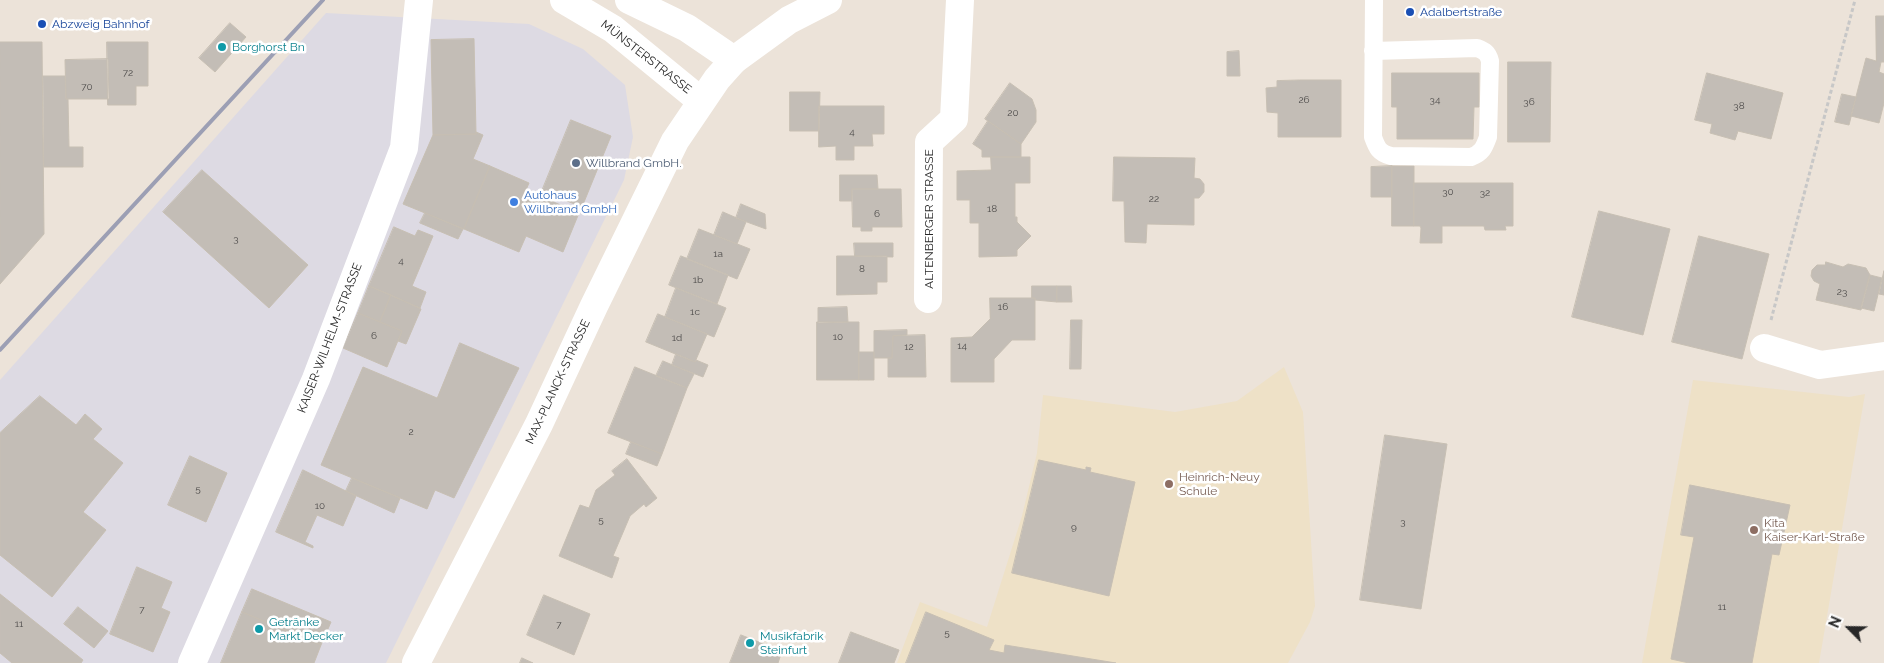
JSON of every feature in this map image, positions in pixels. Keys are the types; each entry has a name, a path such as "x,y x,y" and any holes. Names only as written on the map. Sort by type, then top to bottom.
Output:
{"street":[{"name":"KAISER-WILHELM-STRASSE","path":"192,663 316,379 404,148 419,0"},
{"name":"MÜNSTERSTRASSE","path":"564,0 613,29 701,101"},
{"path":"629,0 687,28 734,60"},
{"path":"701,101 734,60 789,20 828,0"},
{"name":"ALTENBERGER STRASSE","path":"928,299 930,142 954,119 960,0"},
{"name":"MAX-PLANCK-STRASSE","path":"416,663 539,424 594,306 676,141 701,101"},
{"path":"1764,348 1820,365 1884,356"}],"lane":[{"path":"1374,0 1373,137 1376,147 1381,153 1390,156 1471,157 1480,154 1488,138 1489,55 1477,48 1374,51"}],"path":[{"path":"1764,348 1855,0"}],"shaded area":[{"path":"326,13 529,24 583,49 625,85 633,137 624,180 386,663 0,663 0,380"},
{"name":"Heinrich-Neuy Schule","path":"1284,367 1303,412 1315,606 1310,622 1288,663 897,663 920,602 987,627 1022,516 1037,453 1043,395 1175,412 1237,401"},
{"name":"Kita Kaiser-Karl-Straße","path":"1693,380 1849,397 1865,394 1819,663 1642,663"}],"building":[{"path":"1876,16 1884,16 1884,62 1881,62 1879,72 1884,74 1884,103 1879,123 1851,116 1866,58 1876,61"},
{"name":"Borghorst Bn","path":"230,23 246,37 215,72 199,58"},
{"path":"474,39 476,134 433,135 431,40"},
{"path":"0,42 42,42 44,234 0,284"},
{"path":"107,42 148,42 148,86 136,86 136,105 108,105"},
{"path":"1239,51 1240,76 1227,76 1227,52"},
{"path":"108,59 109,99 66,99 65,60"},
{"path":"1508,62 1551,62 1550,142 1508,142"},
{"path":"1392,73 1479,73 1479,107 1474,107 1473,139 1397,139 1397,107 1392,107"},
{"path":"1707,73 1783,93 1771,139 1738,131 1735,140 1710,133 1712,124 1695,120"},
{"path":"43,76 65,76 66,99 68,99 69,147 83,147 83,167 44,167"},
{"path":"1341,80 1341,137 1278,137 1278,113 1267,112 1266,88 1277,87 1277,81"},
{"path":"1010,83 1032,99 1036,110 1036,122 1021,144 985,119"},
{"path":"790,92 820,92 819,131 790,131"},
{"path":"1842,94 1856,97 1849,125 1835,122"},
{"path":"819,106 884,106 884,134 872,134 873,146 854,146 854,160 836,160 836,146 819,147"},
{"name":"Willbrand GmbH.","path":"571,120 611,136 582,207 542,191"},
{"path":"988,121 1021,144 1021,157 982,157 982,150 973,144"},
{"path":"476,132 483,135 473,159 490,166 464,229 403,204 433,135 476,134"},
{"path":"991,157 1030,157 1030,183 1015,183 1015,217 1017,217 1017,222 1031,236 1017,250 1017,256 979,257 979,223 970,223 970,200 957,200 957,171 991,170"},
{"path":"1114,157 1195,158 1194,178 1200,179 1204,184 1204,192 1199,198 1194,198 1194,225 1147,224 1146,243 1125,242 1124,201 1113,201"},
{"name":"Autohaus Willbrand GmbH","path":"490,166 529,183 526,190 579,213 563,252 526,236 519,252 464,229"},
{"path":"1392,166 1392,197 1371,197 1371,167"},
{"path":"1392,166 1414,166 1414,226 1392,226"},
{"path":"202,170 308,265 269,308 163,212"},
{"path":"840,175 877,175 878,189 852,189 852,201 840,201"},
{"path":"1414,183 1513,183 1513,226 1505,226 1506,230 1485,230 1484,226 1442,226 1442,243 1420,243 1421,228 1420,226 1414,226"},
{"path":"852,189 901,189 902,227 872,227 872,231 861,231 861,227 853,227"},
{"path":"741,204 765,214 766,229 736,218"},
{"path":"1599,211 1670,229 1643,335 1572,317"},
{"path":"723,212 746,222 737,244 714,235"},
{"path":"425,213 463,229 458,239 420,223"},
{"path":"394,227 415,236 418,230 433,236 412,286 426,292 420,308 369,286"},
{"path":"699,229 750,249 737,279 687,259"},
{"path":"1699,236 1769,254 1742,359 1672,342"},
{"path":"854,243 893,243 893,257 855,256"},
{"path":"681,256 728,275 717,304 669,285"},
{"path":"837,256 887,256 887,282 877,282 877,294 837,295"},
{"path":"1826,262 1843,267 1848,264 1866,268 1870,275 1861,310 1816,300 1820,284 1814,281 1811,276 1812,270 1817,265 1825,265"},
{"path":"1884,271 1884,295 1879,294"},
{"path":"1870,275 1882,278 1874,311 1861,308"},
{"path":"369,286 391,295 380,322 358,313"},
{"path":"1032,286 1057,286 1057,302 1035,300 1035,298 1032,298"},
{"path":"1057,286 1071,286 1072,302 1057,302"},
{"path":"676,288 726,308 714,337 665,317"},
{"path":"391,295 421,309 406,344 398,341 402,331 380,322"},
{"path":"990,298 1035,298 1035,340 1012,340 994,359 994,382 951,382 951,338 972,337 990,319"},
{"path":"847,307 848,322 818,323 818,308"},
{"path":"358,313 402,331 387,367 343,348"},
{"path":"658,314 707,334 695,362 646,342"},
{"path":"1071,320 1082,320 1081,369 1070,369"},
{"path":"817,322 859,322 859,380 817,380"},
{"path":"907,330 907,335 893,336 892,358 874,358 874,331"},
{"path":"925,335 926,377 888,377 888,358 892,358 893,336"},
{"path":"460,343 519,368 454,498 435,490 427,509 321,465 363,367 437,398"},
{"path":"859,352 874,352 874,380 859,380"},
{"path":"676,354 708,365 703,377 672,365"},
{"path":"663,361 694,374 687,388 656,376"},
{"path":"635,367 687,388 662,454 608,433"},
{"path":"40,396 76,425 85,414 102,429 93,439 123,463 83,512 106,530 52,597 0,555 0,433"},
{"path":"1385,435 1447,444 1421,609 1360,600"},
{"path":"631,442 662,454 657,466 626,454"},
{"path":"190,456 227,473 206,522 168,505"},
{"path":"627,459 657,498 646,507 644,504 630,516 613,556 619,558 612,578 559,556 580,505 589,508 596,490 615,475 612,471"},
{"path":"1039,460 1086,470 1086,467 1091,468 1090,472 1135,482 1109,596 1012,573"},
{"path":"303,470 356,496 343,526 317,515 305,542 313,546 313,548 276,532"},
{"path":"352,478 400,498 394,513 346,491"},
{"name":"Kita Kaiser-Karl-Straße","path":"1690,485 1790,505 1779,555 1772,554 1752,663 1689,663 1671,659 1694,537 1681,535"},
{"path":"137,567 172,582 161,608 170,612 153,652 110,634"},
{"path":"252,589 331,622 321,645 242,612"},
{"path":"0,594 83,660 81,663 12,663 0,653"},
{"path":"544,595 590,614 574,655 527,635"},
{"path":"78,607 108,631 94,648 64,624"},
{"name":"Getränke Markt Decker","path":"242,612 321,645 314,663 221,663"},
{"path":"926,612 994,640 989,650 1004,653 1005,645 1116,663 906,663"},
{"path":"851,632 899,650 894,663 839,663"},
{"name":"Musikfabrik Steinfurt","path":"741,635 782,651 778,663 730,663"},
{"path":"522,658 533,663 520,663"}],"railway":[{"path":"0,350 323,0"}],"place":[{"name":"Adalbertstraße","path":"1410,12"},
{"name":"Abzweig Bahnhof","path":"42,24"},
{"name":"Borghorst Bn","path":"222,47"},
{"name":"Willbrand GmbH.","path":"576,163"},
{"name":"Autohaus Willbrand GmbH","path":"514,202"},
{"name":"Heinrich-Neuy Schule","path":"1169,484"},
{"name":"Kita Kaiser-Karl-Straße","path":"1754,530"},
{"name":"Getränke Markt Decker","path":"259,629"},
{"name":"Musikfabrik Steinfurt","path":"750,643"}]}
